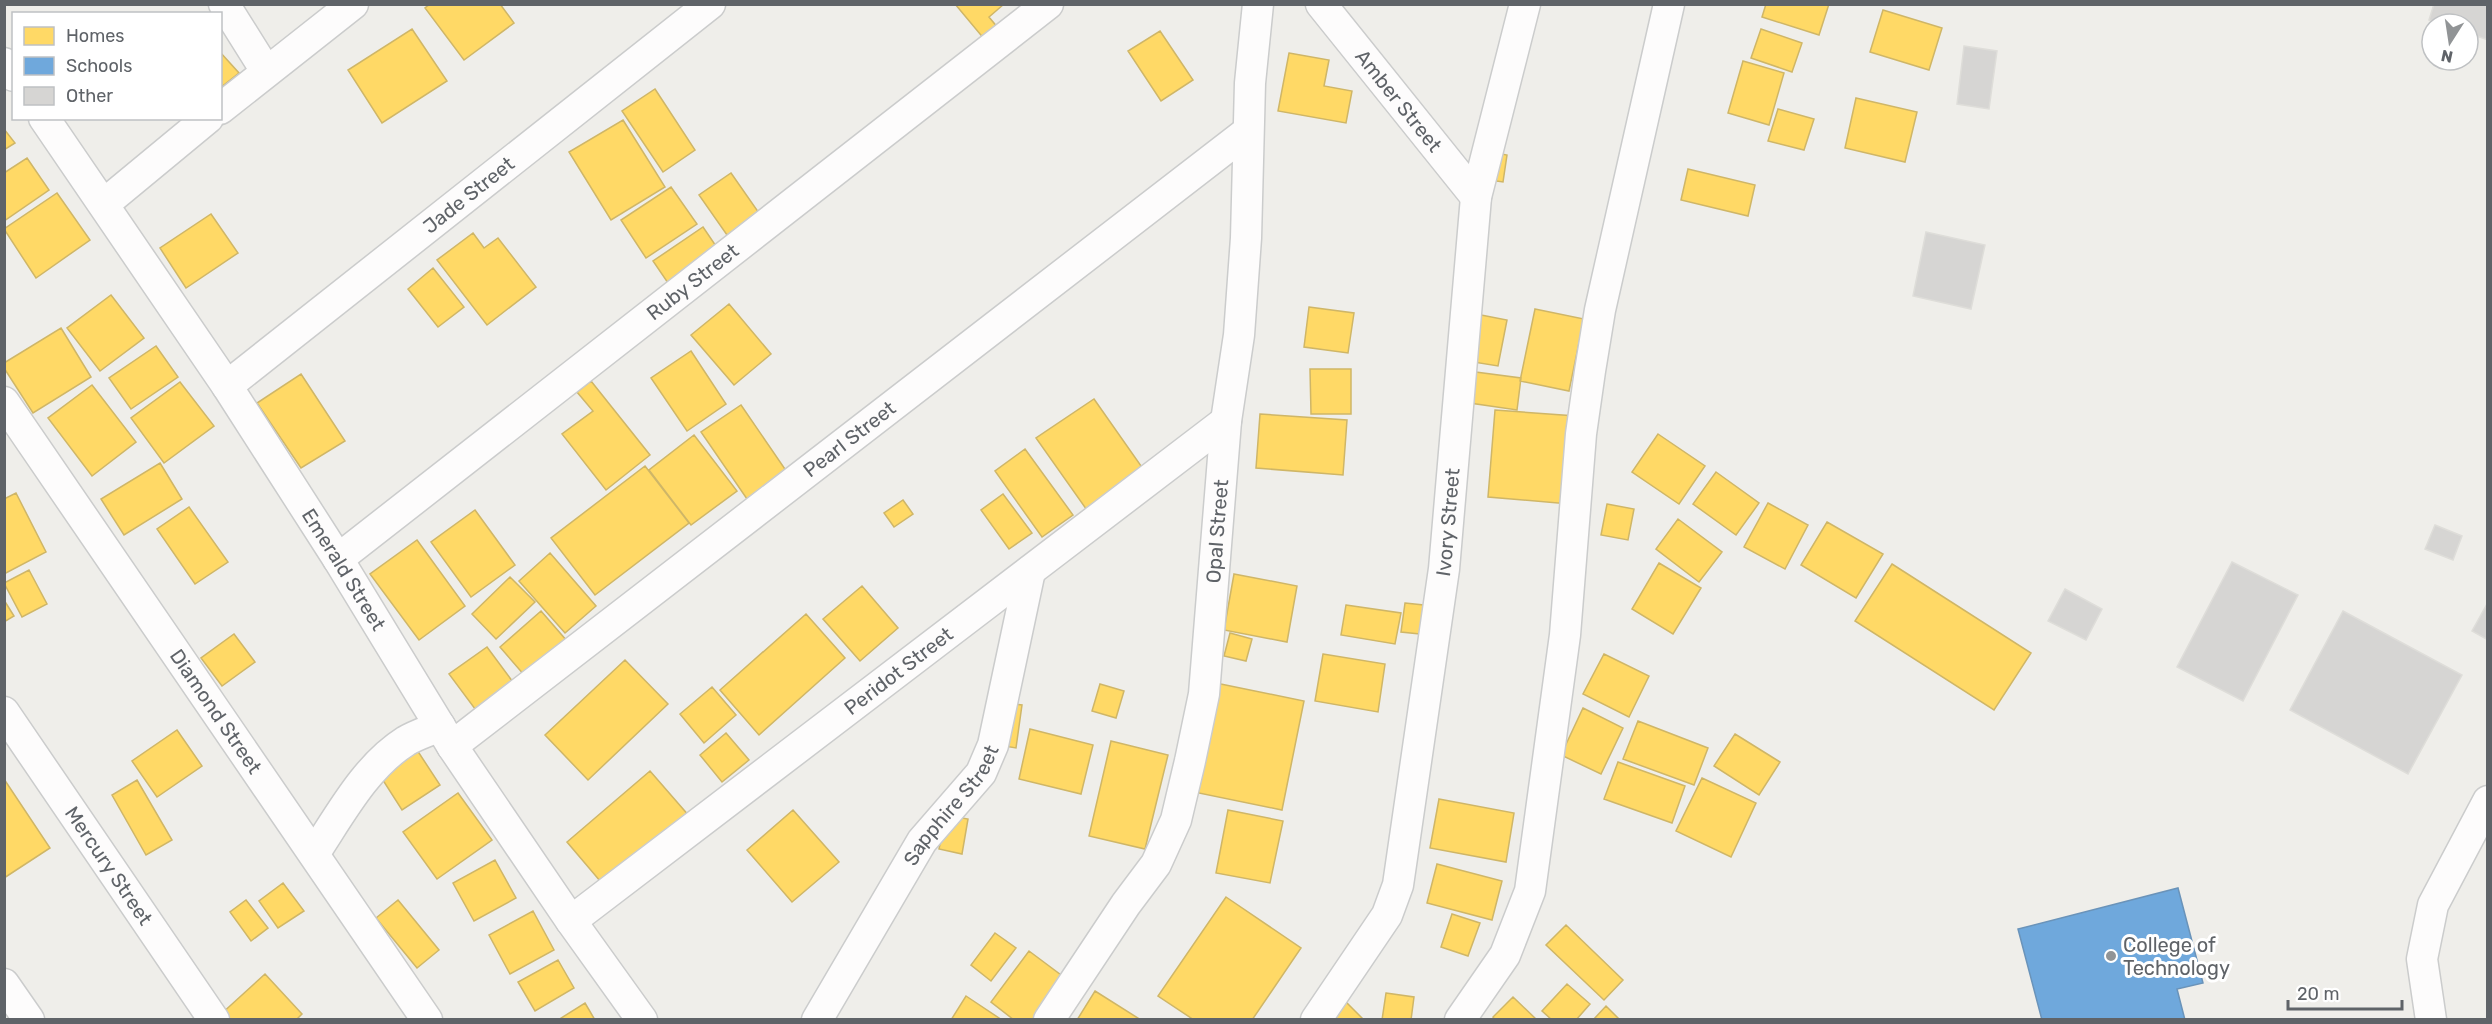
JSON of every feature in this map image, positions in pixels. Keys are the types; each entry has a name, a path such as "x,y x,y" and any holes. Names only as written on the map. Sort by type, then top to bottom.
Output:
{"street":[{"path":"224,4 266,71"},
{"path":"222,106 352,4"},
{"name":"Jade Street","path":"227,386 710,4"},
{"name":"Ruby Street","path":"338,559 1048,4"},
{"name":"Opal Street","path":"1049,1020 1126,904 1156,864 1176,820 1204,694 1227,421 1239,334 1245,238 1247,132 1258,4"},
{"name":"Amber Street","path":"1321,4 1476,197"},
{"name":"Ivory Street","path":"1316,1020 1388,915 1398,885 1445,557 1476,197 1525,4"},
{"path":"1460,1020 1505,955 1530,891 1565,635 1581,434 1590,370 1600,310 1669,4"},
{"name":"Emerald Street","path":"45,120 227,386 338,559 446,736 571,921 642,1020"},
{"path":"104,204 206,120"},
{"name":"Pearl Street","path":"314,854 354,793 372,771 406,741 446,736 1247,132"},
{"name":"Diamond Street","path":"4,402 427,1020"},
{"name":"Peridot Street","path":"571,921 1227,421"},
{"name":"Sapphire Street","path":"817,1020 921,841 981,773 993,745 1030,571"},
{"name":"Mercury Street","path":"4,712 214,1020"},
{"path":"2431,1020 2422,959 2433,905 2487,801"},
{"path":"4,984 29,1020"}],"building: Homes":[{"path":"430,4 500,4 514,23 464,60 425,8"},
{"path":"955,4 1004,4 989,17 1003,34 990,46"},
{"path":"1766,4 1829,4 1819,35 1762,17"},
{"path":"1883,10 1942,28 1929,70 1870,52"},
{"path":"412,29 447,81 382,123 348,70"},
{"path":"1761,29 1802,43 1792,72 1751,58"},
{"path":"1160,31 1193,80 1161,101 1128,51"},
{"path":"1289,53 1329,60 1324,86 1352,91 1346,123 1278,111"},
{"path":"222,54 239,73 222,86"},
{"path":"1743,61 1784,73 1769,125 1728,113"},
{"path":"655,89 695,150 663,172 622,111"},
{"path":"1856,98 1917,112 1905,162 1845,148"},
{"path":"1778,109 1814,119 1804,150 1768,141"},
{"path":"623,120 665,187 611,220 569,152"},
{"path":"4,129 15,143 4,150"},
{"path":"1487,151 1507,155 1503,182 1483,179"},
{"path":"27,158 49,190 4,221 4,173"},
{"path":"1688,169 1755,185 1748,216 1681,200"},
{"path":"731,173 759,213 727,235 699,195"},
{"path":"671,187 697,224 646,258 621,220"},
{"path":"57,193 90,240 36,278 4,229"},
{"path":"211,214 238,253 186,288 160,248"},
{"path":"703,227 718,249 668,283 653,261"},
{"path":"473,233 484,248 498,238 536,287 487,325 437,260"},
{"path":"433,268 464,307 438,327 408,289"},
{"path":"111,295 144,338 100,371 67,328"},
{"path":"729,304 771,354 734,385 691,335"},
{"path":"1309,307 1354,313 1348,353 1304,347"},
{"path":"1535,309 1584,319 1569,391 1520,381"},
{"path":"1476,314 1507,320 1498,366 1467,361"},
{"path":"61,328 91,377 33,413 4,368 4,363"},
{"path":"156,346 178,377 131,409 109,378"},
{"path":"691,351 726,404 687,431 651,378"},
{"path":"1310,369 1351,369 1351,414 1311,414"},
{"path":"1468,371 1521,378 1517,410 1463,402"},
{"path":"301,374 345,441 301,468 257,403"},
{"path":"591,381 650,455 606,490 562,434 593,411 577,392"},
{"path":"180,382 214,426 164,463 131,418"},
{"path":"92,385 136,442 92,476 48,418"},
{"path":"1094,399 1146,473 1089,513 1036,438"},
{"path":"741,405 787,472 747,499 701,432"},
{"path":"1495,410 1576,416 1569,504 1488,497"},
{"path":"1260,414 1347,420 1343,475 1256,468"},
{"path":"1658,434 1705,466 1679,504 1632,472"},
{"path":"694,435 737,491 691,525 649,470"},
{"path":"1025,449 1073,515 1042,537 995,471"},
{"path":"160,463 182,499 124,535 101,499"},
{"path":"645,466 689,523 595,595 551,538"},
{"path":"1716,472 1759,503 1736,535 1693,504"},
{"path":"16,493 46,552 4,574 4,499"},
{"path":"1003,494 1032,533 1009,549 981,510"},
{"path":"903,500 913,514 894,527 884,513"},
{"path":"1768,503 1808,525 1785,569 1744,547"},
{"path":"1607,504 1634,509 1628,540 1601,535"},
{"path":"189,507 228,562 195,584 157,529"},
{"path":"475,510 515,565 471,597 431,542"},
{"path":"1678,519 1722,552 1699,582 1656,549"},
{"path":"1827,522 1883,554 1856,598 1801,565"},
{"path":"417,540 465,606 419,640 370,574"},
{"path":"550,553 596,606 565,633 519,581"},
{"path":"1659,563 1701,588 1673,634 1632,609"},
{"path":"1892,564 2031,653 1994,710 1855,621"},
{"path":"29,570 47,604 22,617 4,583"},
{"path":"1234,574 1297,586 1287,642 1224,630"},
{"path":"510,577 535,602 496,639 472,614"},
{"path":"862,586 898,628 860,661 823,619"},
{"path":"4,600 14,616 4,622"},
{"path":"1405,603 1433,606 1429,635 1401,632"},
{"path":"1346,605 1401,613 1395,644 1341,635"},
{"path":"541,611 567,641 525,676 500,647"},
{"path":"806,614 845,658 759,735 720,690"},
{"path":"1230,633 1252,639 1246,661 1224,656"},
{"path":"234,634 255,662 222,686 201,658"},
{"path":"487,647 524,697 487,725 449,674"},
{"path":"1323,654 1385,664 1378,712 1315,701"},
{"path":"1604,654 1649,676 1629,717 1583,694"},
{"path":"625,660 668,704 588,780 545,735"},
{"path":"1211,682 1304,701 1282,810 1189,791"},
{"path":"1100,684 1124,691 1116,718 1092,711"},
{"path":"712,687 736,715 704,743 680,714"},
{"path":"998,702 1022,705 1016,748 992,744"},
{"path":"1583,708 1623,728 1601,774 1561,755"},
{"path":"1638,721 1708,748 1694,785 1623,759"},
{"path":"1030,729 1093,745 1081,794 1019,779"},
{"path":"177,730 202,766 157,797 132,761"},
{"path":"726,733 749,760 722,782 700,755"},
{"path":"1735,734 1780,762 1759,795 1714,766"},
{"path":"1111,741 1168,755 1145,849 1089,836"},
{"path":"417,750 440,785 402,810 379,774"},
{"path":"1618,762 1685,786 1672,823 1604,799"},
{"path":"650,771 690,817 606,888 567,842"},
{"path":"1702,778 1756,803 1731,857 1676,831"},
{"path":"4,779 50,848 4,878"},
{"path":"137,780 172,840 146,855 112,795"},
{"path":"458,793 492,840 437,879 403,832"},
{"path":"1439,799 1514,813 1506,862 1430,848"},
{"path":"793,810 839,862 792,902 747,850"},
{"path":"1228,810 1283,821 1270,883 1216,873"},
{"path":"946,815 968,819 962,854 939,849"},
{"path":"495,860 516,898 474,921 453,883"},
{"path":"1437,864 1502,881 1492,920 1427,903"},
{"path":"283,883 304,911 278,928 259,901"},
{"path":"1226,897 1301,948 1252,1020 1194,1020 1158,996"},
{"path":"246,900 268,928 251,941 230,912"},
{"path":"398,900 439,950 417,968 376,918"},
{"path":"533,911 554,950 510,974 489,935"},
{"path":"1452,914 1480,923 1468,956 1441,947"},
{"path":"1566,925 1623,980 1604,1000 1546,945"},
{"path":"995,933 1016,948 991,981 971,965"},
{"path":"1029,951 1069,981 1039,1020 1014,1020 991,1002"},
{"path":"558,960 574,988 535,1011 518,982"},
{"path":"265,974 302,1014 296,1020 224,1020 220,1015"},
{"path":"1567,984 1590,1004 1576,1020 1552,1020 1542,1011"},
{"path":"1095,991 1141,1020 1077,1020"},
{"path":"1386,993 1414,997 1411,1020 1382,1020"},
{"path":"966,996 1002,1020 951,1020"},
{"path":"1341,997 1364,1020 1321,1020"},
{"path":"1513,997 1537,1020 1495,1020 1493,1017"},
{"path":"585,1003 595,1020 558,1020"},
{"path":"1606,1006 1620,1020 1593,1020"}],"building: Schools":[{"name":"College of Technology","path":"2178,888 2203,983 2177,989 2185,1020 2042,1020 2018,929"}],"building: Other":[{"path":"2434,4 2488,4 2488,40 2480,37 2480,12 2432,12"},
{"path":"1964,46 1997,51 1989,109 1957,104"},
{"path":"1926,232 1985,245 1971,309 1913,296"},
{"path":"2435,525 2462,536 2453,560 2425,549"},
{"path":"2232,562 2298,595 2243,701 2177,667"},
{"path":"2065,589 2102,609 2086,640 2048,621"},
{"path":"2488,604 2488,640 2472,631"},
{"path":"2343,611 2462,675 2408,774 2290,710"}],"place":[{"name":"College of Technology","path":"2111,956"}]}
